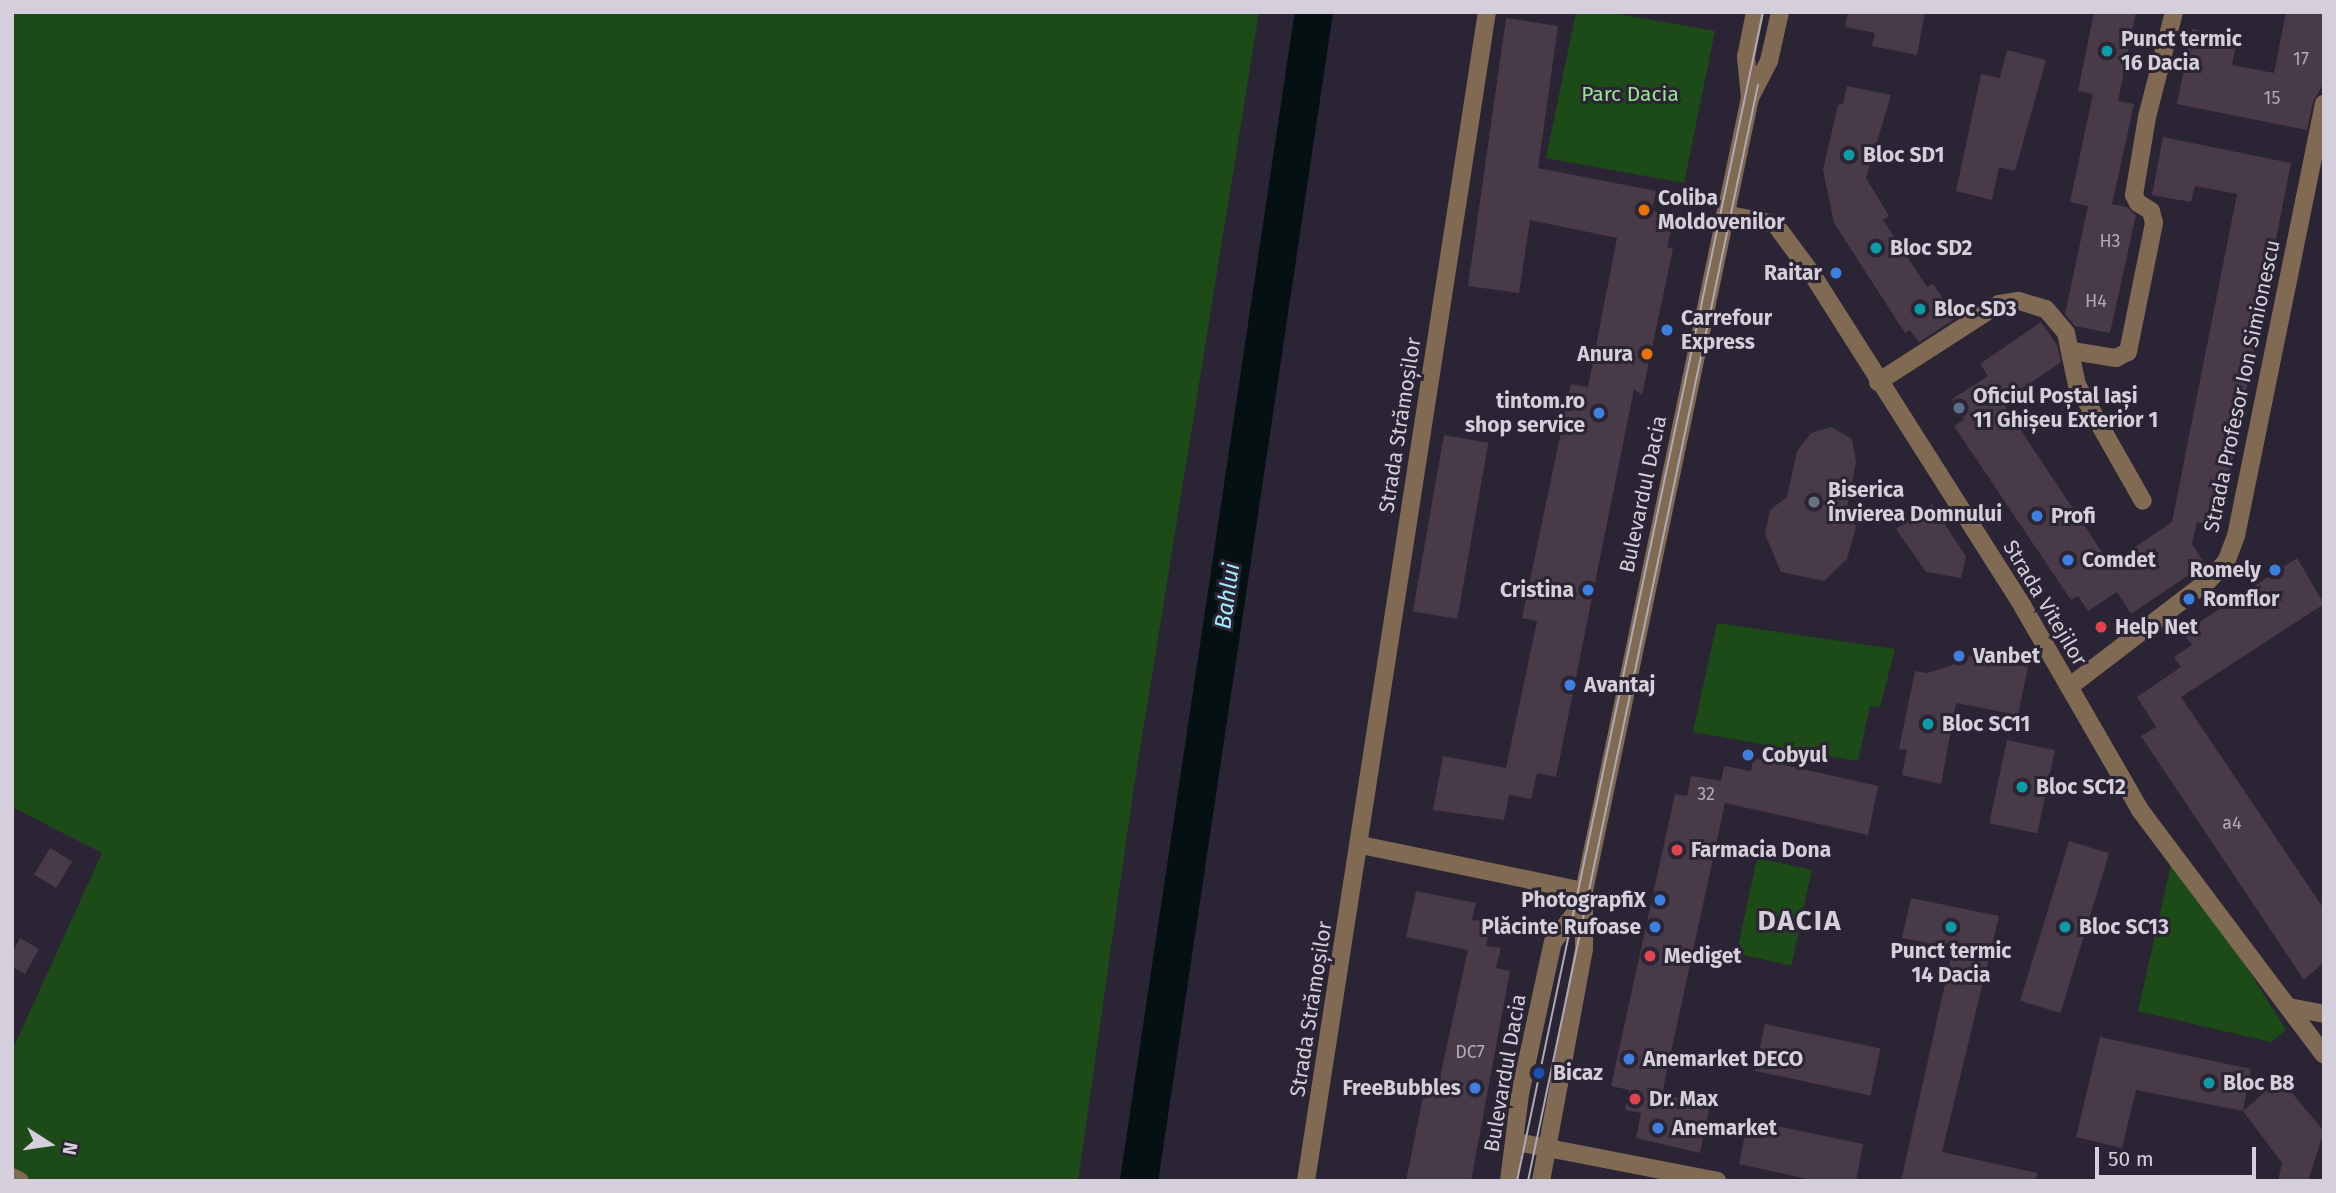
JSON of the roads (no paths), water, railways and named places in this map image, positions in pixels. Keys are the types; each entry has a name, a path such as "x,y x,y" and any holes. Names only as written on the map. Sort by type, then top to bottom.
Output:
{"street":[{"name":"Strada Strămoșilor","path":"1306,1181 1361,845 1487,12"},
{"name":"Bulevardul Dacia","path":"1750,98 1746,57 1755,12"},
{"name":"Bulevardul Dacia","path":"1541,1181 1548,1148 1555,1086 1584,949 1585,896 1750,98 1769,61 1780,12"},
{"path":"2072,351 2116,358 2128,352 2154,223 2151,211 2138,203 2134,195 2147,117 2174,12"},
{"name":"Strada Profesor Ion Simionescu","path":"2069,687 2209,580 2226,562 2236,536 2324,104"},
{"name":"Strada Vitejilor","path":"1725,214 1775,224 2024,607 2140,810 2324,1055"},
{"path":"1878,382 1999,304 2019,301 2046,310 2066,333 2085,402 2143,501"},
{"path":"1361,845 1585,896"},
{"name":"Bulevardul Dacia","path":"1509,1181 1517,1142 1520,1094 1553,942 1585,896"},
{"path":"2289,1007 2324,1014"},
{"path":"1517,1142 1659,1175 1717,1181"},
{"path":"12,1177 20,1181"}],"waterway":[{"name":"Bahlui","path":"1139,1181 1314,12"}],"tram line":[{"path":"1517,1181 1763,12"},
{"path":"1528,1181 1758,85"}],"place":[{"name":"Punct termic 16 Dacia","path":"2107,51"},
{"name":"Bloc SD1","path":"1849,155"},
{"name":"Coliba Moldovenilor","path":"1644,210"},
{"name":"Bloc SD2","path":"1876,248"},
{"name":"Raitar","path":"1836,273"},
{"name":"Bloc SD3","path":"1920,309"},
{"name":"Carrefour Express","path":"1667,330"},
{"name":"Anura","path":"1647,354"},
{"name":"Oficiul Poștal Iași 11 Ghișeu Exterior 1","path":"1959,408"},
{"name":"tintom.ro shop service","path":"1599,413"},
{"name":"Biserica Învierea Domnului","path":"1814,502"},
{"name":"Profi","path":"2037,516"},
{"name":"Comdet","path":"2068,560"},
{"name":"Romely","path":"2275,570"},
{"name":"Cristina","path":"1588,590"},
{"name":"Romflor","path":"2189,599"},
{"name":"Help Net","path":"2101,627"},
{"name":"Vanbet","path":"1959,656"},
{"name":"Avantaj","path":"1570,685"},
{"name":"Bloc SC11","path":"1928,724"},
{"name":"Cobyul","path":"1748,755"},
{"name":"Bloc SC12","path":"2022,787"},
{"name":"Farmacia Dona","path":"1677,850"},
{"name":"PhotograpfiX","path":"1660,900"},
{"name":"Plăcinte Rufoase","path":"1655,927"},
{"name":"Punct termic 14 Dacia","path":"1951,927"},
{"name":"Bloc SC13","path":"2065,927"},
{"name":"Mediget","path":"1650,956"},
{"name":"Anemarket DECO","path":"1629,1059"},
{"name":"Bicaz","path":"1539,1073"},
{"name":"Bloc B8","path":"2209,1083"},
{"name":"FreeBubbles","path":"1475,1088"},
{"name":"Dr. Max","path":"1635,1099"},
{"name":"Anemarket","path":"1658,1128"}],"district":[{"name":"DACIA","path":"1800,921"}],"park label":[{"name":"Parc Dacia","path":"1630,94"}]}
